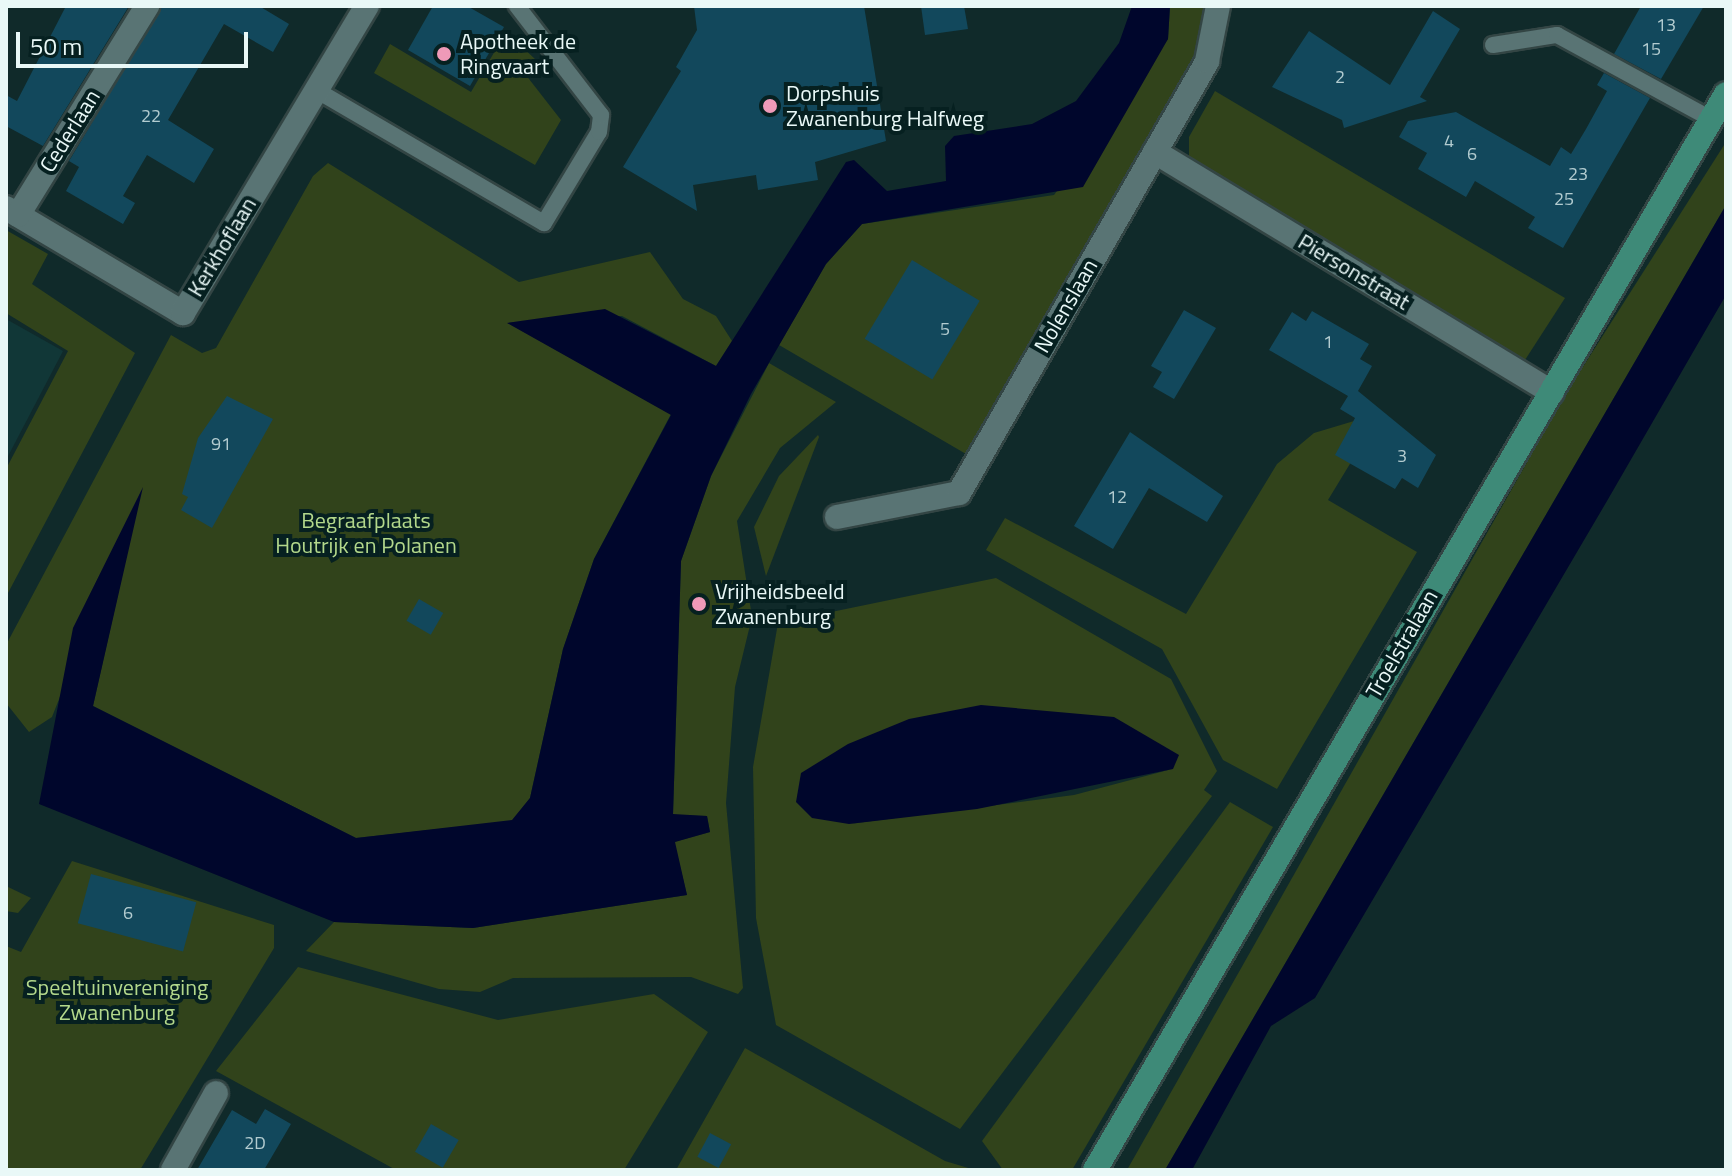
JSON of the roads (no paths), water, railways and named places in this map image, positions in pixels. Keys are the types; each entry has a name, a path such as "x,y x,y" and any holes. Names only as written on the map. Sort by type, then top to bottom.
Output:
{"street":[{"name":"Cederlaan","path":"12,211 147,6"},
{"name":"Kerkhoflaan","path":"12,211 183,313 367,6"},
{"name":"Nolenslaan","path":"837,517 959,493 1207,61 1218,6"},
{"name":"Troelstralaan","path":"1095,1170 1726,94"},
{"name":"Piersonstraat","path":"1155,152 1552,392"},
{"path":"173,1170 216,1093"}],"lane":[{"path":"316,90 544,223 599,132 601,115 517,6"},
{"path":"1493,45 1557,35 1711,119"}],"water":[{"path":"1132,6 1170,6 1168,39 1083,187 862,224 826,264 751,394 711,476 681,561 673,814 707,816 710,832 675,842 687,895 473,928 334,922 39,804 73,628 143,487 93,706 356,838 512,820 530,798 563,649 594,559 671,415 507,323 605,309 716,366 846,162 854,160 887,191 946,181 945,146 954,136 1032,124 1076,101 1119,43"},
{"path":"1726,205 1726,295 1607,501 1315,998 1271,1026 1192,1170 1165,1170"},
{"path":"981,705 1114,717 1179,755 1173,769 977,809 849,824 812,818 796,802 801,773 848,744 909,719"}],"place":[{"name":"Apotheek de Ringvaart","path":"444,54"},
{"name":"Dorpshuis Zwanenburg Halfweg","path":"770,106"},
{"name":"Vrijheidsbeeld Zwanenburg","path":"699,604"}],"park label":[{"name":"Begraafplaats Houtrijk en Polanen","path":"366,532"},
{"name":"Speeltuinvereniging Zwanenburg","path":"117,1000"}]}
